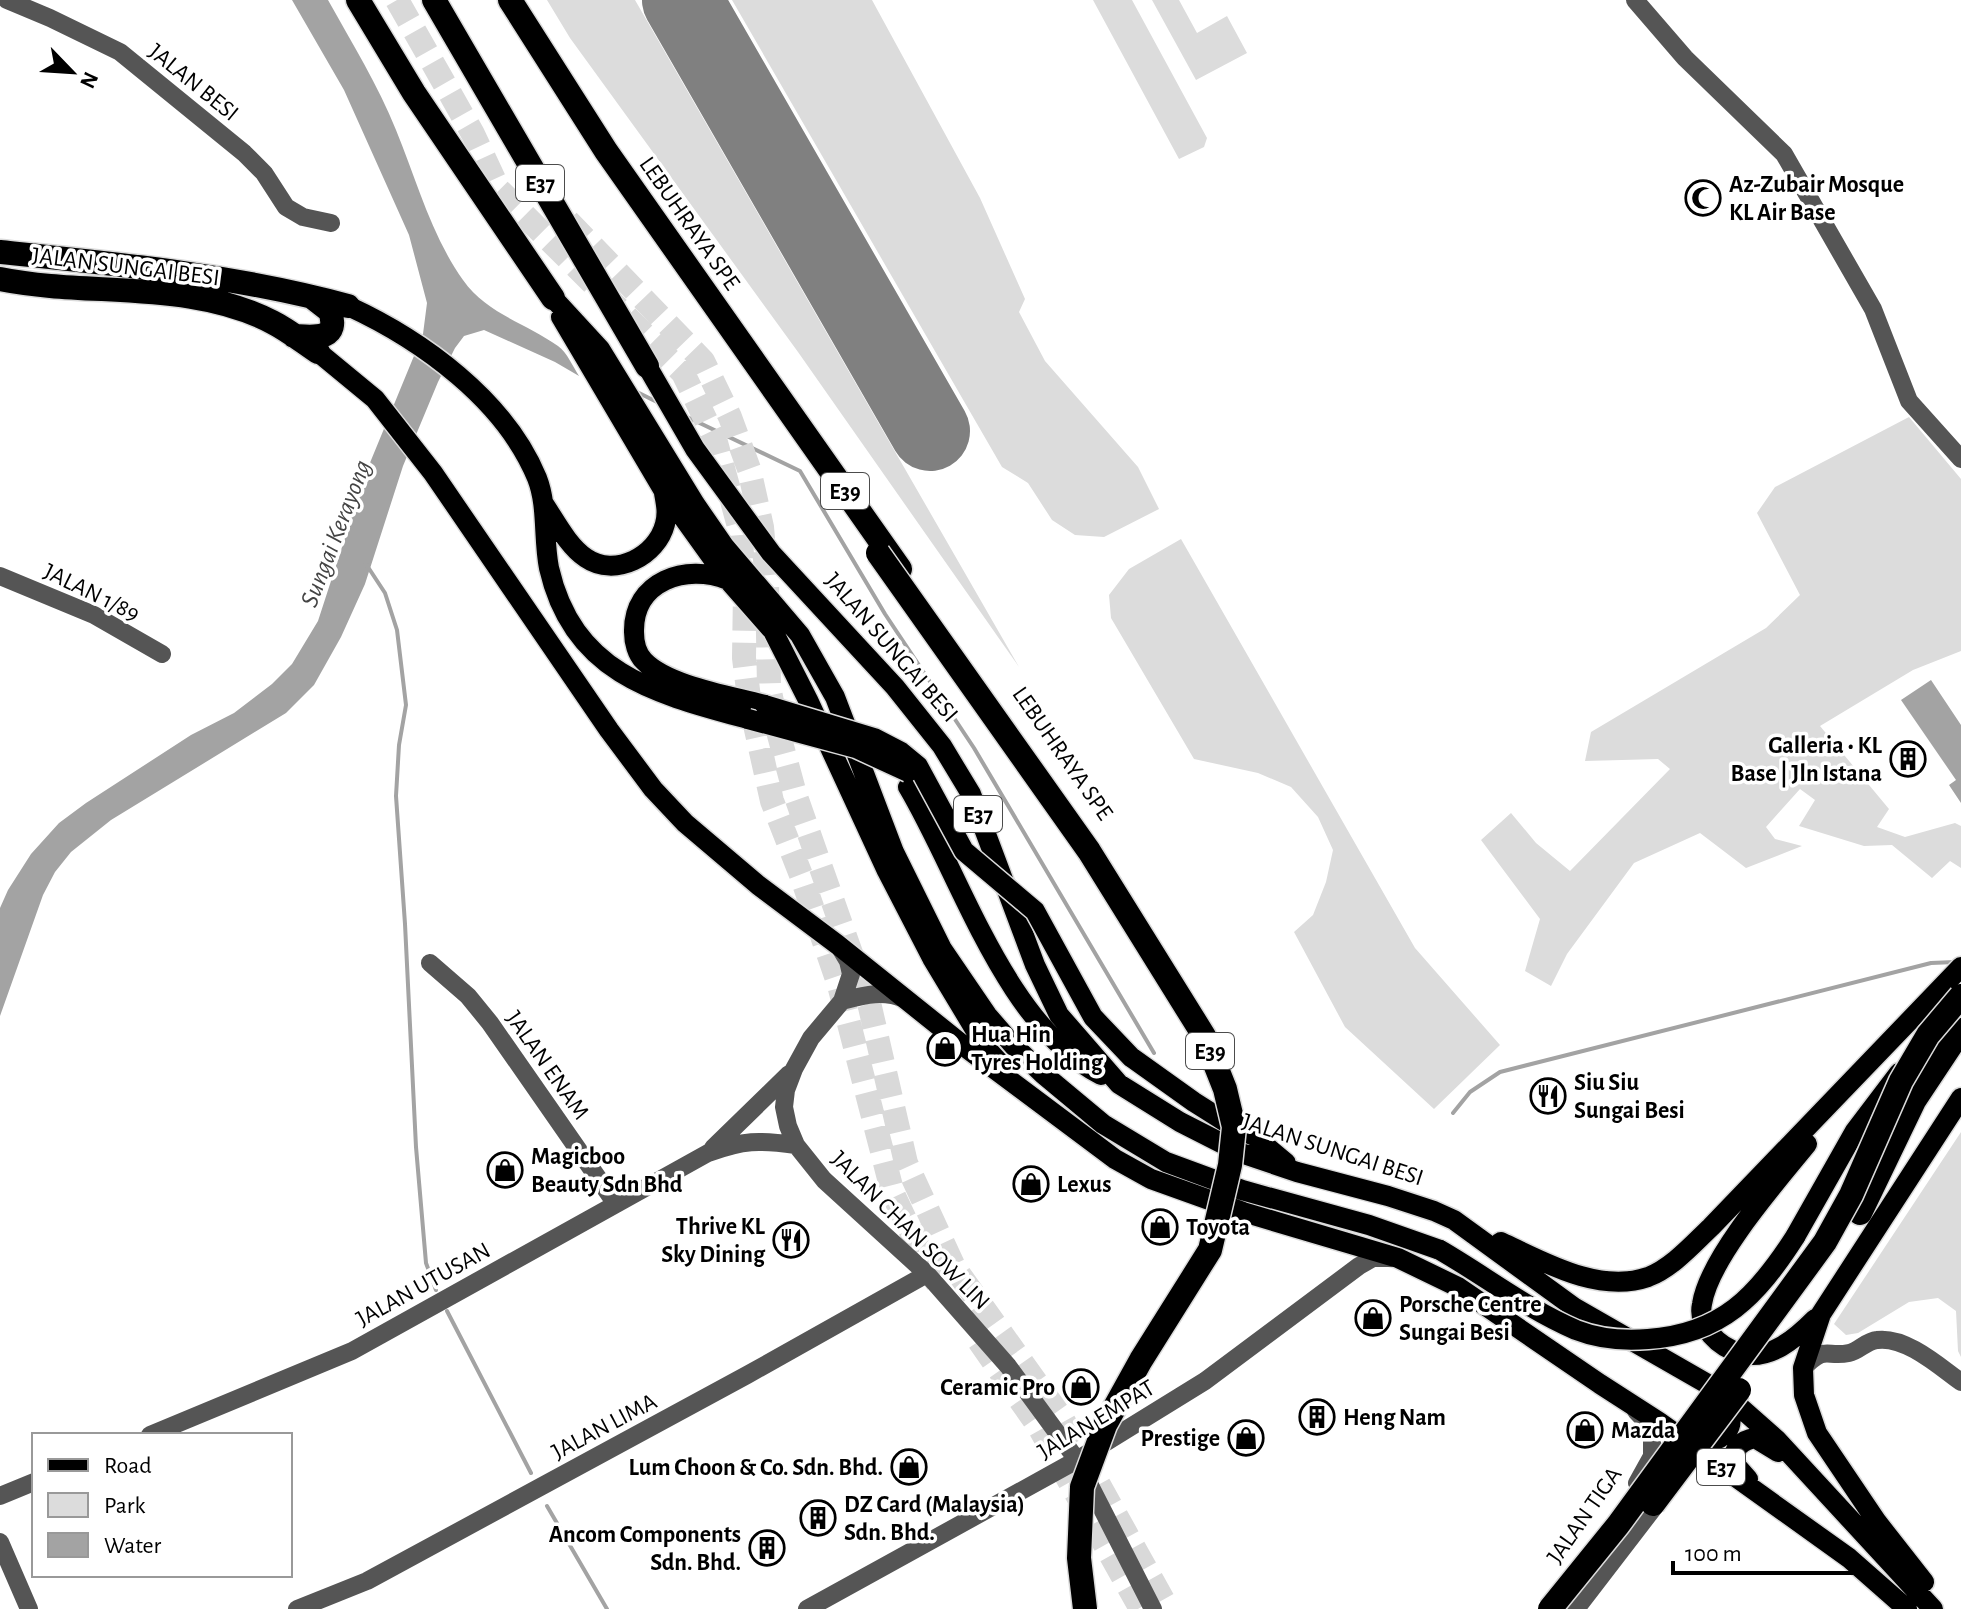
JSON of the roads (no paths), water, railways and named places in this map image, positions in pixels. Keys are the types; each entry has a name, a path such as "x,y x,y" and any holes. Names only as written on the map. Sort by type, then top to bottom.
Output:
{"highway":[{"name":"E37","path":"358,0 414,93 553,298"},
{"name":"E37","path":"434,0 647,366"},
{"name":"LEBUHRAYA SPE","path":"500,0 598,157 1089,851 1204,1036 1225,1089 1234,1127 1230,1165 1210,1250 1141,1360 1105,1425 1082,1487 1079,1558 1085,1609"},
{"name":"LEBUHRAYA SPE","path":"510,0 606,151 1094,845 1211,1030 1236,1083 1244,1126 1229,1216 1214,1254 1112,1428 1088,1490 1086,1557 1093,1609"},
{"name":"JALAN SUNGAI BESI","path":"0,252 190,272 348,306"},
{"name":"JALAN SUNGAI BESI","path":"0,279 177,296 218,303 272,321 318,352"},
{"path":"294,336 320,338 327,334 331,326 330,311 310,296"},
{"path":"1550,1609 1610,1535 1825,1242 1851,1195 1901,1081 1957,981"},
{"path":"1574,1609 1750,1376 1834,1257 1860,1213 1914,1101 1961,1030"}],"main road":[{"name":"E37","path":"553,298 567,330 662,488 728,580 773,631 887,871 932,958 986,1048 1040,1104 1115,1159 1151,1179 1243,1212 1398,1258 1458,1287 1659,1422 1814,1532 1907,1609"},
{"path":"553,298 600,349 724,546 800,635 835,697 894,852 942,949 987,1015 1043,1074 1103,1124 1166,1162 1242,1190 1369,1225 1440,1250 1551,1318 1580,1331 1628,1341 1684,1335 1733,1312 1775,1269 1855,1131 1907,1064 1961,1010"},
{"name":"JALAN SUNGAI BESI","path":"348,306 400,333 472,389 527,456 544,504"},
{"name":"JALAN SUNGAI BESI","path":"318,352 375,399 433,473 653,789 704,840 1040,1104"},
{"name":"JALAN SUNGAI BESI","path":"647,366 695,449 771,553 895,687 942,746 971,794 1035,965 1059,1015 1119,1084 1180,1122 1241,1153 1297,1172 1388,1196 1454,1220 1575,1308 1725,1394 1771,1433 1933,1609"},
{"path":"544,504 574,548 587,559 611,566 641,557 657,542 665,527 668,511 662,488"},
{"path":"544,504 546,551 556,589 577,632 597,657 618,672 660,693 856,748 906,770 934,797"},
{"path":"728,580 713,574 688,573 651,589 642,598 634,622 637,650 643,660 675,679 874,738 901,752 918,766 964,851 1035,911 1093,1017 1131,1057 1218,1118 1254,1136 1297,1172"},
{"path":"831,743 886,768 908,787 937,837 986,944 1028,1007 1059,1044 1084,1066 1119,1084"},
{"path":"1454,1220 1538,1259 1588,1278 1619,1282 1649,1277 1676,1260 1711,1227 1888,1043 1957,981"},
{"path":"1818,1320 1783,1346 1757,1355 1742,1354 1716,1341 1708,1333 1701,1307 1705,1291 1721,1260 1757,1207 1888,1043"},
{"path":"1942,1609 1846,1479 1817,1433 1804,1395 1803,1368 1818,1320 1961,1098"},
{"path":"1528,1333 1706,1439 1715,1441 1724,1435 1731,1421 1728,1411 1642,1348"},
{"path":"1814,1532 1739,1472 1733,1456 1743,1441 1755,1438 1769,1444 1843,1509"}],"street":[{"name":"JALAN BESI","path":"7,0 120,52 244,153 264,173 286,207 303,217 331,223"},
{"path":"1635,0 1685,58 1784,154 1873,309 1909,401 1961,459"},
{"name":"JALAN 1/89","path":"0,576 94,615 162,654"},
{"path":"838,945 848,961 851,974 842,1001"},
{"name":"JALAN ENAM","path":"430,963 468,996 490,1023 616,1204"},
{"path":"842,1001 874,993 890,994 908,1001"},
{"name":"JALAN CHAN SOW LIN","path":"842,1001 811,1038 786,1090 784,1107 796,1145 824,1180 927,1274 1008,1366 1077,1460 1153,1609"},
{"name":"JALAN UTUSAN","path":"708,1153 794,1069"},
{"name":"JALAN UTUSAN","path":"155,1433 352,1351 708,1153 738,1142 761,1140 796,1145"},
{"name":"JALAN EMPAT","path":"807,1609 1077,1460 1205,1381 1359,1266 1373,1258 1398,1258"},
{"name":"JALAN LIMA","path":"297,1609 367,1581 734,1383 927,1274"},
{"path":"1818,1320 1819,1341 1829,1352"},
{"path":"1803,1368 1814,1357 1829,1352 1847,1354 1869,1342 1885,1340 1917,1350 1961,1382"},
{"name":"JALAN TIGA","path":"1542,1609 1583,1563 1615,1520 1652,1456 1652,1428 1629,1403"},
{"name":"JALAN TIGA","path":"1574,1609 1679,1473 1695,1467 1724,1469"},
{"path":"0,1496 32,1483"},
{"path":"0,1542 29,1609"}],"water":[{"path":"292,0 328,0 381,97 433,226 463,280 495,310 561,349 579,376 484,330 464,336 438,382 403,466 365,584 341,637 314,685 286,713 111,820 71,852 55,872 43,895 0,1016 0,908 31,854 59,823 86,803 191,735 234,713 292,664 318,621 367,470 423,334 427,303 409,235 344,90"},
{"path":"1931,680 1961,725 1961,803 1949,785 1956,780 1901,700"}],"waterway":[{"path":"635,391 659,403"},
{"path":"685,416 800,471 885,614 974,748 1154,1053"},
{"path":"366,564 385,593 397,630 406,705 399,745 396,796 416,1147 426,1263 436,1290"},
{"path":"1453,1113 1470,1092 1500,1072 1931,963 1955,962"},
{"path":"447,1311 531,1473"},
{"path":"547,1506 607,1609"}],"tunnel":[{"path":"397,0 473,134 499,190 683,373 715,439 740,530 745,590 744,658 749,698 772,801 839,985 893,1194 939,1285"},
{"path":"568,221 703,361 730,417 749,469 762,527 767,582 769,687 779,735 795,794 870,1007 906,1163 954,1267 1063,1420 1168,1609"},
{"path":"979,1341 1039,1427 1141,1609"}],"place":[{"name":"Az-Zubair Mosque KL Air Base","path":"1703,198"},
{"name":"Galleria • KL Base | Jln Istana","path":"1908,759"},
{"name":"Hua Hin Tyres Holding","path":"945,1048"},
{"name":"Siu Siu Sungai Besi","path":"1548,1096"},
{"name":"Magicboo Beauty Sdn Bhd","path":"505,1170"},
{"name":"Lexus","path":"1031,1184"},
{"name":"Toyota","path":"1160,1227"},
{"name":"Thrive KL Sky Dining","path":"791,1240"},
{"name":"Porsche Centre Sungai Besi","path":"1373,1318"},
{"name":"Ceramic Pro","path":"1081,1387"},
{"name":"Heng Nam","path":"1317,1417"},
{"name":"Mazda","path":"1585,1430"},
{"name":"Prestige","path":"1246,1438"},
{"name":"Lum Choon & Co. Sdn. Bhd.","path":"909,1467"},
{"name":"DZ Card (Malaysia) Sdn. Bhd.","path":"818,1518"},
{"name":"Ancom Components Sdn. Bhd.","path":"767,1548"}],"water label":[{"name":"Sungai Kerayong","path":"335,533"}]}
